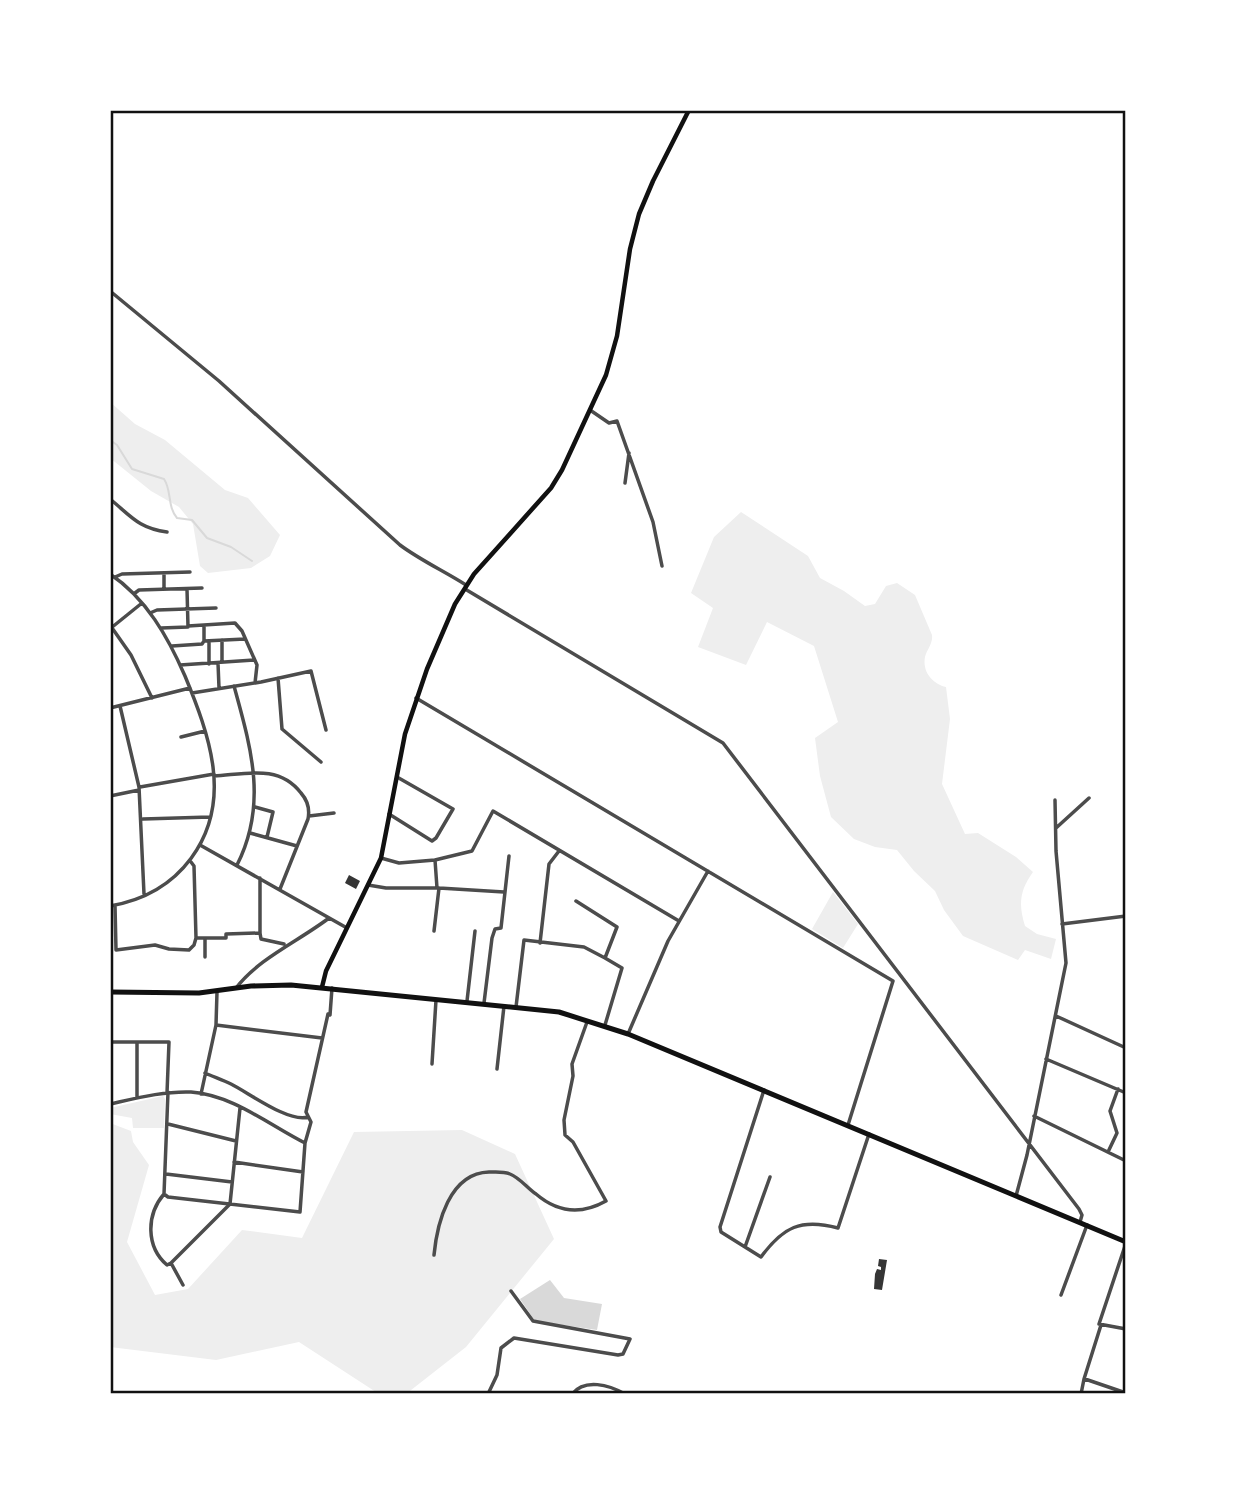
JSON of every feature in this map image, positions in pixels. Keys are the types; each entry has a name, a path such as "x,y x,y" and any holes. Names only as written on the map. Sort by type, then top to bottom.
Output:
{"main road":[{"path":"322,986 381,858 405,734 416,698 444,628 465,587 551,488 562,470 606,374 614,349 630,249 639,214 689,110"},
{"path":"110,992 217,992 268,985 322,986 559,1012 628,1034 1126,1242"}],"street":[{"path":"110,291 219,381 400,545 723,743 1079,1209 1082,1215 1080,1222"},
{"path":"590,410 610,423 617,421 653,522 662,566"},
{"path":"625,483 629,453"},
{"path":"110,499 137,523 167,532"},
{"path":"112,575 190,572"},
{"path":"164,573 164,589"},
{"path":"112,575 142,603 171,646 191,690 205,731 214,775 210,817 191,862 167,883 144,895 113,905 116,950 155,945 186,950 193,947 196,938 194,866 191,862"},
{"path":"187,589 188,626"},
{"path":"134,594 139,590 202,589"},
{"path":"142,603 111,627 131,655 152,698"},
{"path":"150,613 157,610 216,608"},
{"path":"161,628 235,623 257,666 255,683"},
{"path":"204,626 209,664"},
{"path":"171,646 245,639"},
{"path":"219,688 222,640"},
{"path":"180,665 254,660"},
{"path":"110,708 191,690 255,683 310,671 326,730"},
{"path":"278,678 282,729 321,762"},
{"path":"234,686 254,774 255,807 250,833 237,865"},
{"path":"416,698 893,981"},
{"path":"120,706 139,789 144,895"},
{"path":"181,737 205,731"},
{"path":"110,796 214,775 278,774 288,779 305,797 309,816 280,889"},
{"path":"389,814 432,841 453,809 397,777"},
{"path":"1056,828 1089,798"},
{"path":"1016,1196 1066,964 1056,851 1055,800"},
{"path":"255,807 273,812 267,837"},
{"path":"381,858 399,863 435,860 472,852 493,811 679,921"},
{"path":"309,816 334,813"},
{"path":"142,819 210,817"},
{"path":"250,833 297,846"},
{"path":"200,845 347,928"},
{"path":"540,943 549,863 559,850"},
{"path":"484,1003 492,938 495,929 501,928 509,856"},
{"path":"434,931 438,888 435,860"},
{"path":"628,1034 668,941 708,871"},
{"path":"260,878 261,939 284,944"},
{"path":"368,885 505,892"},
{"path":"576,901 617,927 605,958"},
{"path":"1062,924 1126,916"},
{"path":"235,989 264,962 329,918"},
{"path":"467,1002 475,931"},
{"path":"196,938 226,938 226,934 260,933"},
{"path":"205,938 205,957"},
{"path":"516,1007 524,940 584,947 622,968 605,1025"},
{"path":"848,1125 897,971"},
{"path":"164,1194 300,1212 305,1143 311,1122 306,1112 330,1014 332,988"},
{"path":"201,1094 216,1025 217,992"},
{"path":"432,1064 436,998"},
{"path":"497,1069 504,1006"},
{"path":"1056,1016 1126,1048"},
{"path":"435,1255 440,1219 453,1192 465,1181 483,1172 515,1175 543,1200 565,1210 587,1210 606,1201 573,1142 565,1135 564,1120 572,1087 572,1064 588,1020"},
{"path":"216,1025 322,1038"},
{"path":"110,1042 169,1042 166,1174 164,1194 159,1201 150,1238 163,1263 171,1263 230,1204 240,1108"},
{"path":"137,1042 137,1098"},
{"path":"1046,1059 1126,1093"},
{"path":"205,1073 230,1083 276,1109 302,1119 308,1117"},
{"path":"1108,1153 1117,1133 1110,1111 1118,1089"},
{"path":"764,1090 720,1227 721,1231 761,1257 778,1236 797,1226 819,1223 838,1228 869,1134"},
{"path":"110,1104 168,1093 201,1094 224,1100 305,1143"},
{"path":"1034,1116 1126,1161"},
{"path":"167,1124 236,1141"},
{"path":"234,1162 303,1172"},
{"path":"166,1174 232,1182"},
{"path":"745,1247 770,1177"},
{"path":"1061,1294 1087,1225"},
{"path":"1082,1394 1101,1325 1099,1324 1126,1242"},
{"path":"171,1263 183,1285"},
{"path":"488,1394 497,1375 501,1348 513,1338 618,1355 623,1354 629,1345 630,1339 533,1321 511,1291"},
{"path":"1101,1325 1126,1329"},
{"path":"1084,1379 1126,1393"},
{"path":"572,1394 581,1386 596,1385 610,1387 625,1394"}],"shaded area":[{"path":"110,402 135,424 165,440 225,490 248,498 280,535 270,556 251,568 208,573 200,566 193,524 179,507 151,491 110,458"},
{"path":"741,512 808,556 820,578 865,606 875,604 886,586 897,583 915,595 932,635 925,657 925,668 933,680 946,687 950,719 942,784 965,834 978,833 1016,857 1033,872 1021,898 1023,918 1025,926 1037,934 1056,939 1051,959 1025,950 1018,960 963,936 944,910 935,891 897,850 875,847 854,839 831,817 820,776 815,738 838,722 814,646 767,622 746,665 698,647 713,608 691,593 714,537"},
{"path":"833,892 858,924 843,948 812,929"},
{"path":"163,1096 164,1128 133,1128 132,1118 110,1114 110,1108"},
{"path":"110,1123 131,1131 133,1142 149,1165 127,1242 155,1295 188,1289 242,1230 302,1238 354,1132 462,1130 515,1154 554,1239 466,1347 406,1394 379,1394 299,1342 216,1360 110,1347"},
{"path":"550,1280 564,1298 602,1304 597,1330 535,1321 520,1299"}],"building":[{"path":"349,875 360,881 356,889 345,883"},
{"path":"879,1259 887,1260 882,1290 874,1289 875,1274 877,1269 881,1270 878,1266"}],"waterway":[{"path":"110,440 117,445 132,469 164,479 177,518 192,520 207,538 231,547 252,561"}]}
